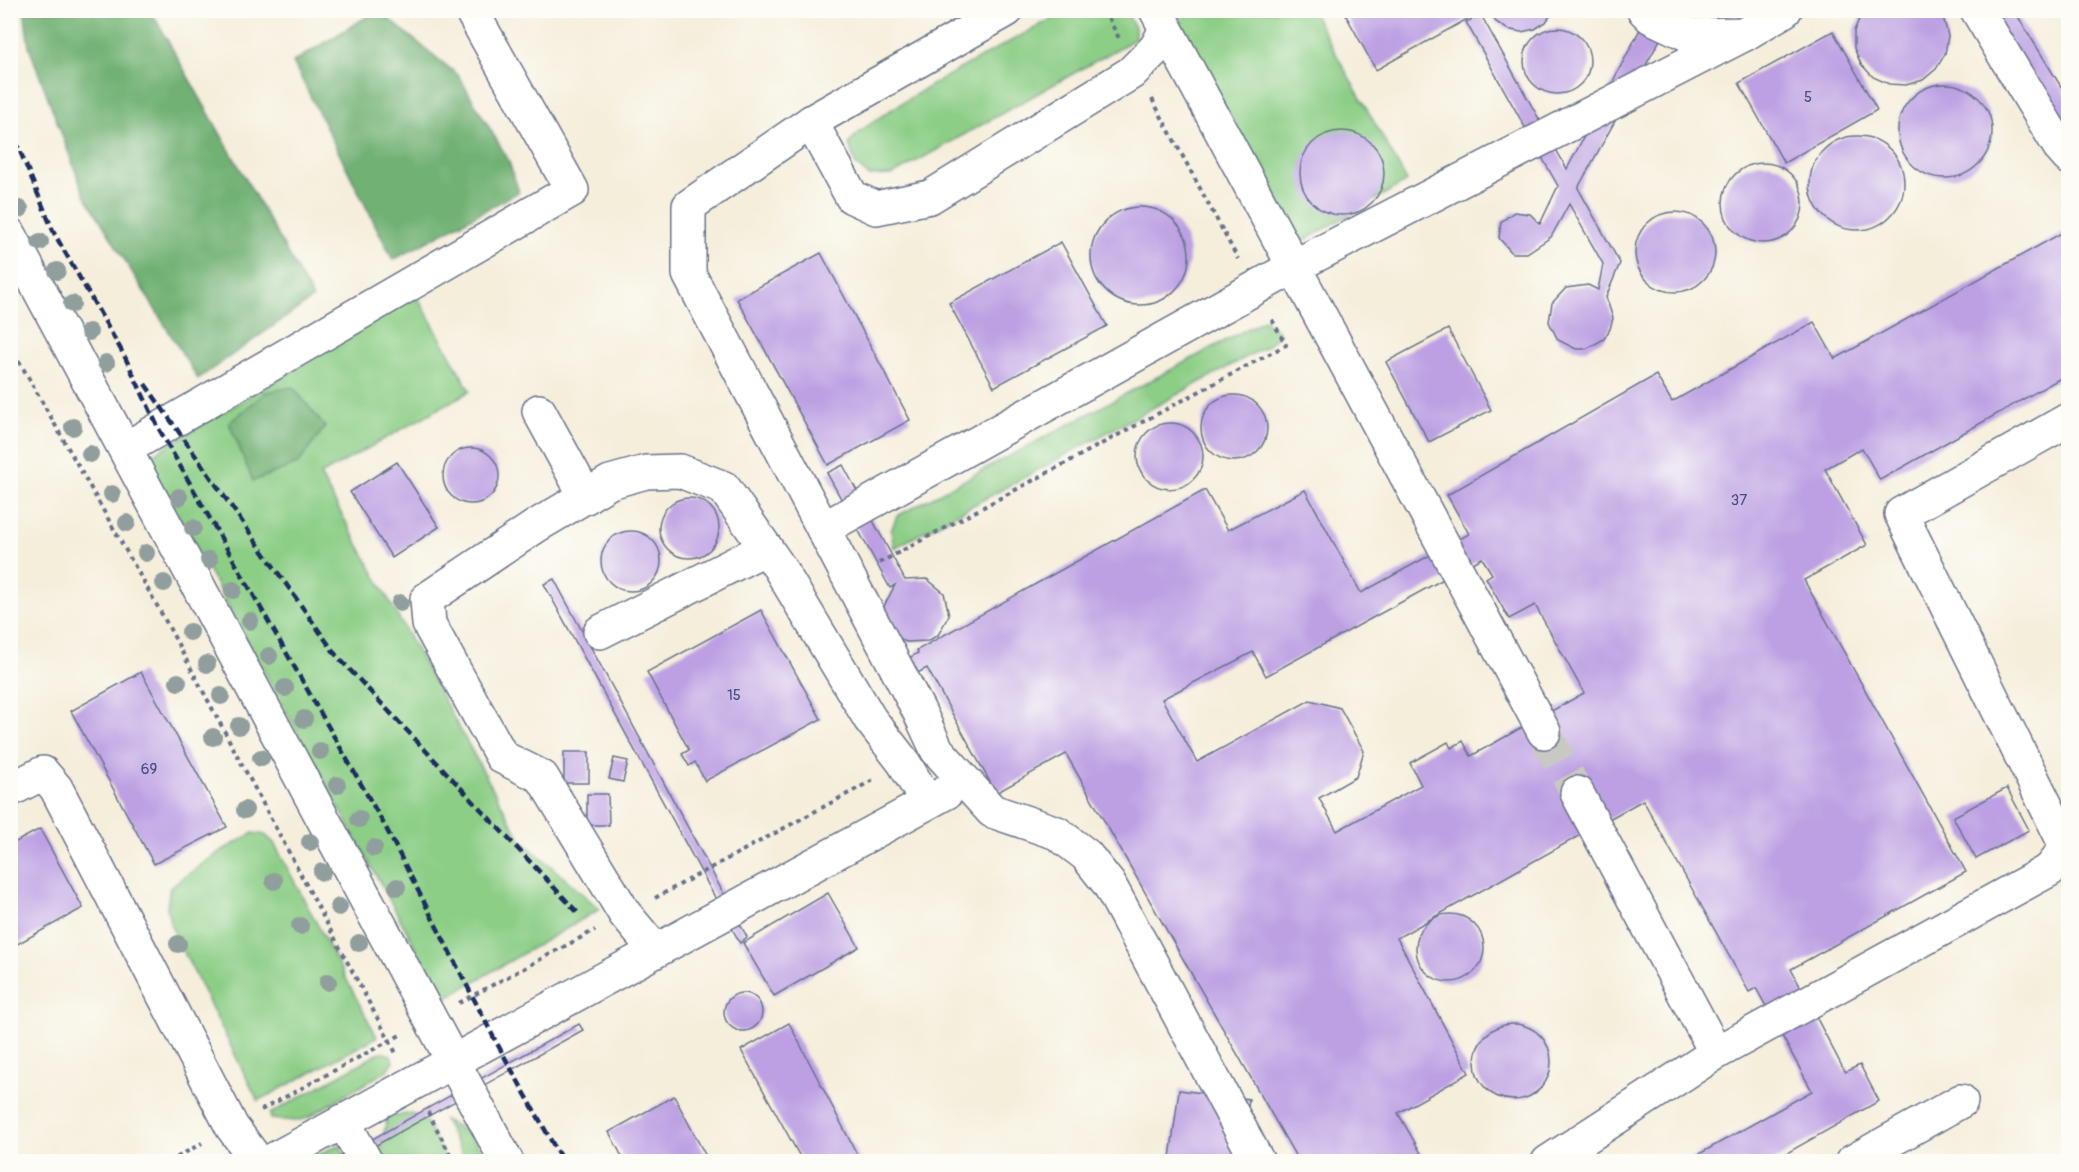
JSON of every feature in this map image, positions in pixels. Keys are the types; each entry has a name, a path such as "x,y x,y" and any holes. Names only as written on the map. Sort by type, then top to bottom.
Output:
{"lane":[{"path":"125,449 572,190 471,10"},
{"path":"1007,10 811,122 689,206 689,274 920,711 937,750 993,811 1057,834 1086,855 1098,869 1109,884 1258,1161"},
{"path":"1644,10 1651,17 1689,35 1745,34"},
{"path":"823,529 1294,266 1745,34 1785,10"},
{"path":"1977,10 2068,157"},
{"path":"811,122 852,197 876,208 930,197 1131,73 1156,48 1161,20"},
{"path":"1161,20 1544,732"},
{"path":"10,235 428,1020 507,1161"},
{"path":"539,411 585,497"},
{"path":"1548,1161 1716,1053 2051,869 2066,846 1901,514 2068,420"},
{"path":"655,950 625,914 542,777 502,757 429,624 427,599 536,526 610,482 646,472 680,471 724,488 766,548 870,719 903,763 927,802"},
{"path":"600,632 766,548"},
{"path":"10,790 44,772 56,788 232,1126 258,1161"},
{"path":"269,1161 964,782"},
{"path":"1577,793 1716,1053"},
{"path":"1852,1161 1961,1101"},
{"path":"343,1121 366,1161"}],"path":[{"path":"10,345 164,618 454,1161"},
{"path":"169,1161 903,763"}],"green space":[{"path":"1068,10 1125,11 1135,27 1135,39 892,175 869,176 856,165 849,144 861,131 914,95"},
{"path":"24,11 151,11 313,298 198,379 84,194 29,47"},
{"path":"379,11 458,75 508,159 519,192 393,260 293,62"},
{"path":"1171,11 1312,11 1407,181 1302,242"},
{"path":"417,296 470,391 320,475 521,840 600,909 444,999 147,458"},
{"path":"1264,320 1280,333 1267,346 894,548 891,531 897,516"},
{"path":"293,387 325,427 298,464 253,481 229,423 266,392"},
{"path":"253,833 265,835 274,843 377,1037 258,1101 171,926 167,908 170,887 221,851"},
{"path":"381,1052 391,1055 393,1062 388,1070 307,1118 296,1121 271,1119 270,1114"},
{"path":"411,1113 426,1122 447,1161 384,1161 380,1152 387,1118"},
{"path":"444,1120 468,1132 489,1161 466,1161"},
{"path":"339,1145 351,1162 305,1162 335,1146"}],"building":[{"path":"1343,10 1479,10 1480,12 1376,70"},
{"path":"1488,10 1554,10 1546,22 1535,29 1521,32 1507,29 1496,22"},
{"path":"1863,10 1938,10 1944,20 1948,36 1945,54 1936,69 1923,80 1906,85 1889,84 1873,77 1861,64 1854,48 1854,31"},
{"path":"1989,10 2014,10 2068,98 2068,146"},
{"path":"1481,15 1567,169 1647,16 1673,16 1578,188 1620,263 1606,297 1613,318 1610,329 1604,339 1586,349 1576,349 1558,340 1549,322 1552,303 1566,288 1588,285 1598,290 1603,264 1569,204 1551,237 1527,253 1512,253 1499,238 1501,222 1514,212 1530,214 1540,224 1558,186 1466,22"},
{"path":"1550,28 1564,28 1576,33 1585,42 1590,61 1588,74 1581,85 1564,94 1550,94 1538,89 1529,80 1524,68 1524,54 1529,42 1538,33"},
{"path":"1833,31 1877,110 1784,163 1739,83"},
{"path":"1945,84 1963,88 1978,98 1988,113 1992,131 1988,149 1978,164 1963,174 1945,178 1927,174 1912,164 1902,149 1898,131 1902,113 1912,98 1927,88"},
{"path":"1342,131 1358,134 1372,143 1381,157 1384,173 1381,189 1372,203 1358,212 1342,215 1326,212 1312,203 1303,189 1300,173 1303,157 1312,143 1326,134"},
{"path":"1857,136 1875,140 1890,150 1900,165 1904,183 1900,201 1890,216 1875,226 1857,230 1839,226 1824,216 1814,201 1810,183 1814,165 1824,150 1839,140"},
{"path":"1763,163 1778,166 1791,175 1800,188 1803,203 1800,218 1791,231 1778,240 1763,243 1748,240 1735,231 1726,218 1723,203 1726,188 1735,175 1748,166"},
{"path":"1140,207 1150,208 1167,215 1181,229 1188,246 1188,266 1181,283 1167,297 1150,304 1140,305 1130,304 1113,297 1099,283 1092,266 1091,256 1092,246 1099,229 1113,215 1130,208"},
{"path":"1675,212 1690,215 1703,224 1712,237 1715,252 1712,267 1703,280 1690,289 1675,292 1660,289 1647,280 1638,267 1635,252 1638,237 1647,224 1660,215"},
{"path":"2067,230 2068,374 1880,480 1862,448 1825,469 1867,545 1804,580 1966,872 1791,969 1845,1072 1860,1065 1879,1101 1771,1162 1685,1162 1812,1091 1756,988 1749,992 1643,800 1397,938 1469,1073 1398,1113 1426,1162 1299,1162 1066,754 996,793 927,668 908,678 900,663 918,653 917,650 1205,490 1228,530 1305,490 1361,593 1469,534 1447,495 1656,375 1672,402 1814,322 1835,359","holes":["1482,558 1492,574 1486,578 1509,619 1535,605 1584,693 1471,756 1463,741 1451,748 1448,742 1410,763 1421,785 1337,831 1319,798 1356,777 1364,751 1340,708 1310,700 1197,762 1162,699 1253,652 1266,676"]},
{"path":"1061,242 1107,326 994,387 949,303"},
{"path":"821,253 910,420 828,465 737,299"},
{"path":"1448,329 1491,410 1429,442 1386,362"},
{"path":"1234,395 1247,397 1257,405 1265,415 1267,428 1265,441 1257,451 1247,459 1234,461 1221,459 1211,451 1203,441 1201,428 1203,415 1211,405 1221,397"},
{"path":"1170,423 1183,425 1193,433 1201,443 1203,456 1201,469 1193,479 1183,487 1170,489 1157,487 1147,479 1139,469 1137,456 1139,443 1147,433 1157,425"},
{"path":"471,448 482,450 491,456 497,465 499,476 497,487 491,496 482,502 471,504 460,502 451,496 445,487 443,476 445,465 451,456 460,450"},
{"path":"397,462 439,527 392,558 350,492"},
{"path":"843,465 905,580 927,579 944,593 949,615 938,635 928,641 906,642 896,636 884,617 884,606 895,585 890,588 827,473"},
{"path":"689,498 710,507 719,528 710,549 689,558 668,549 659,528 668,507"},
{"path":"631,531 652,540 661,561 652,582 631,591 610,582 601,561 610,540"},
{"path":"554,579 747,937 740,943 544,584"},
{"path":"761,610 821,719 705,781 695,762 689,766 682,754 689,750 647,672"},
{"path":"141,672 227,827 154,864 71,711"},
{"path":"564,752 589,752 589,783 564,783"},
{"path":"614,758 628,761 623,782 609,779"},
{"path":"2007,788 2029,830 1976,859 1953,817"},
{"path":"587,794 608,794 609,825 587,825"},
{"path":"40,829 83,908 10,948 10,845"},
{"path":"828,893 859,947 774,996 743,943"},
{"path":"1450,914 1463,917 1474,924 1481,935 1484,948 1481,961 1474,972 1463,979 1450,982 1437,979 1426,972 1419,961 1416,948 1419,935 1426,924 1437,917"},
{"path":"743,993 756,999 762,1012 756,1025 743,1031 730,1025 724,1012 730,999"},
{"path":"789,1023 861,1162 803,1162 741,1050"},
{"path":"579,1024 583,1030 346,1162 331,1162"},
{"path":"1521,1024 1534,1030 1545,1041 1551,1054 1549,1077 1534,1094 1521,1100 1505,1100 1492,1094 1477,1077 1475,1054 1481,1041 1498,1026"},
{"path":"1179,1090 1249,1099 1241,1162 1199,1162 1170,1158"},
{"path":"674,1096 709,1162 625,1162 609,1132"}],"tunnel":[{"path":"1544,732 1577,793"}],"railway":[{"path":"10,127 54,233 124,355 159,429 386,828 494,1038 563,1162"},
{"path":"145,384 336,655 579,914"}]}
